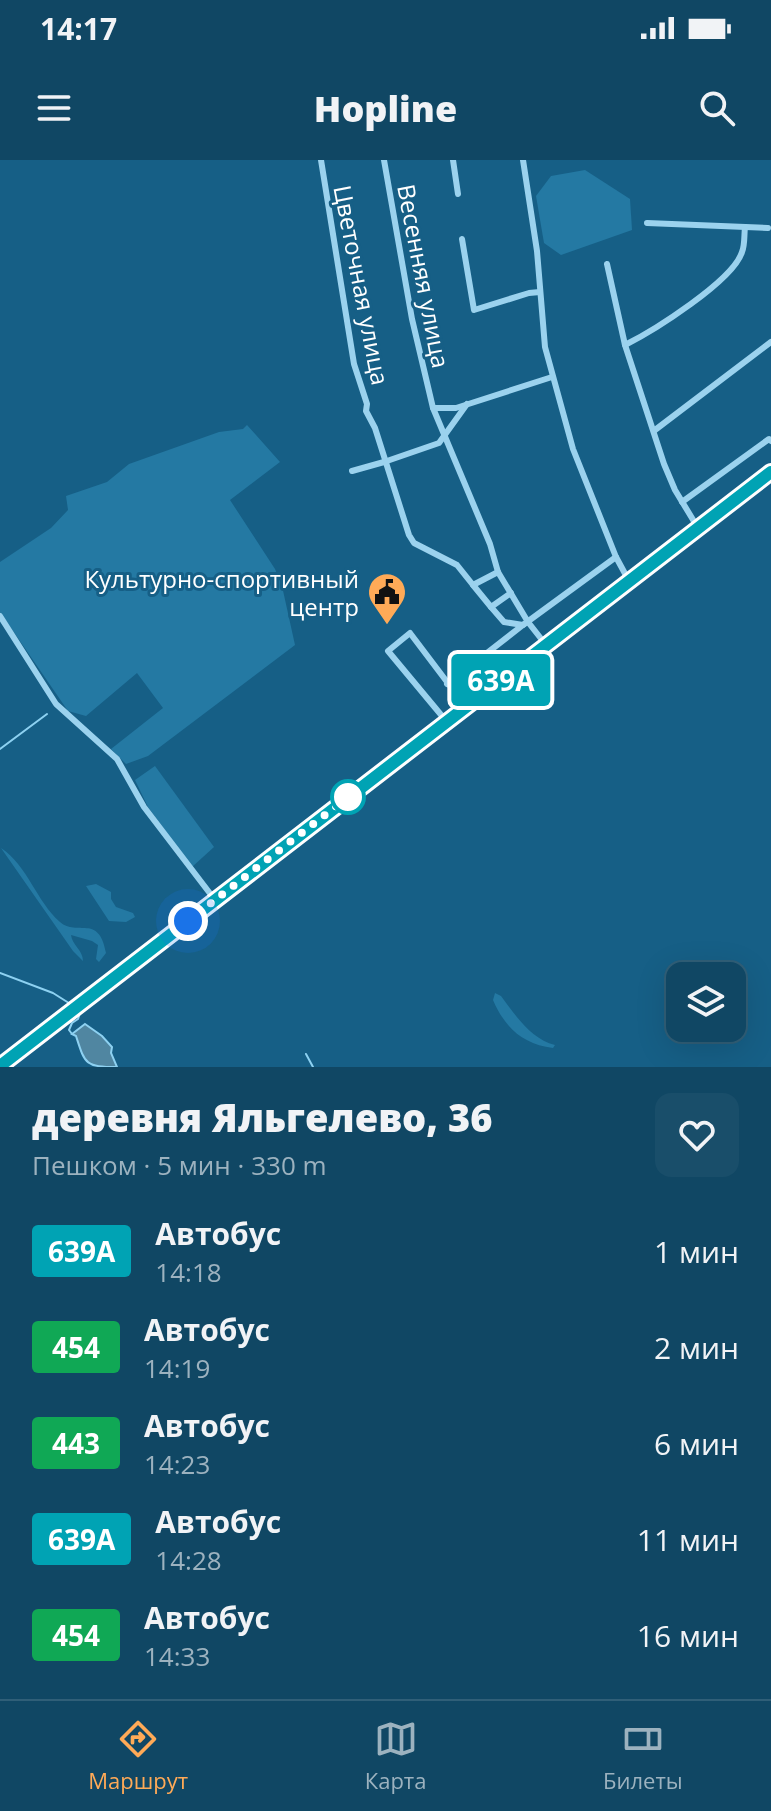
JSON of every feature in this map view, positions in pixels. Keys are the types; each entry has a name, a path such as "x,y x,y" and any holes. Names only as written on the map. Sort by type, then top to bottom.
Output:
{"main road":[{"path":"0,1066 771,472"}],"street":[{"name":"Цветочная улица","path":"321,160 354,364 409,535 414,543 457,565 473,585"},
{"name":"Весенняя улица","path":"384,160 412,319 433,408 490,544 498,572 526,624"},
{"path":"453,160 458,194"},
{"path":"523,160 540,292 541,327 552,377 573,449 616,557 629,581"},
{"path":"647,223 768,228"},
{"path":"625,345 655,330 719,280 737,262 742,252 745,227"},
{"path":"462,239 474,310 540,292"},
{"path":"607,264 625,345 664,464 698,528"},
{"path":"655,430 771,342"},
{"path":"433,408 456,408 552,377"},
{"path":"352,471 444,439 467,404"},
{"path":"682,502 770,440"},
{"path":"447,684 616,557"},
{"path":"498,572 473,585 504,622 526,624 546,645"},
{"path":"491,607 511,593"},
{"path":"0,616 56,704 117,759 144,807 215,900"},
{"path":"447,722 388,651 410,633 466,707"}],"shaded area":[{"path":"585,170 630,199 632,230 561,255 544,243 536,196 551,176"},
{"path":"247,425 280,462 230,500 275,569 282,586 295,645 148,756 126,764 111,749 163,708 137,673 86,716 68,711 0,612 0,562 51,528 68,510 66,496 107,482 129,464 219,432 243,429"},
{"path":"155,766 214,847 192,867 148,807 135,780"},
{"path":"1,848 18,864 44,904 60,922 98,933 106,953 99,962 96,959 98,945 92,941 71,935 83,961 73,951"},
{"path":"96,884 111,892 116,907 133,913 135,917 126,922 109,921 86,886"},
{"path":"495,993 531,1032 555,1045 553,1048 533,1043 516,1033 498,1010 493,1000"},
{"path":"85,1024 112,1047 111,1053 117,1067 92,1065 84,1058 76,1036 72,1034"}],"waterway":[{"path":"0,749 47,714"},
{"path":"0,973 53,993 72,1005"},
{"path":"72,1034 69,1030 78,1019 80,1013 77,1011"},
{"path":"306,1054 313,1067"}],"bus line":[{"name":"639А","path":"0,1066 771,472"}],"place":[{"name":"Культурно-спортивный центр","path":"387,626"}],"route":[{"path":"188,921 348,797"}]}
